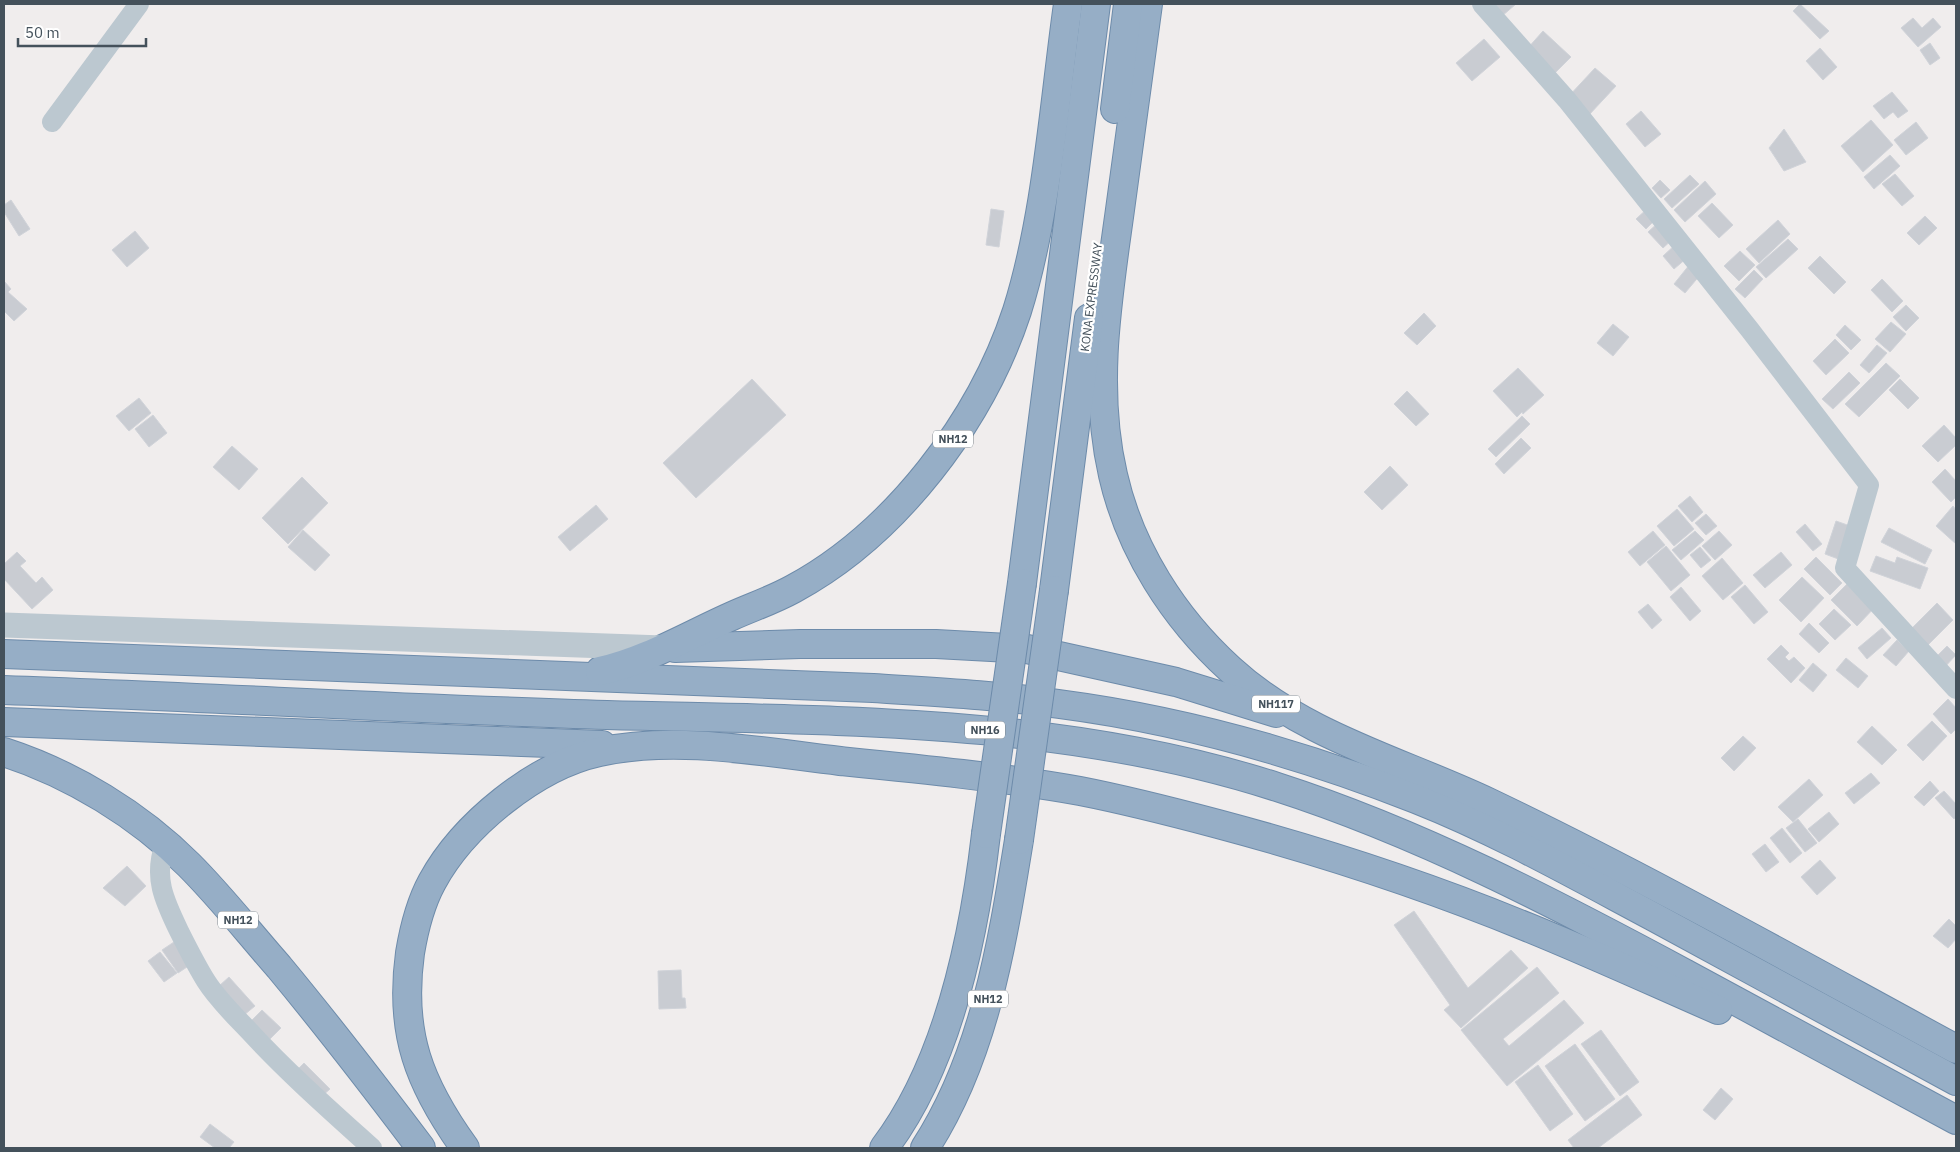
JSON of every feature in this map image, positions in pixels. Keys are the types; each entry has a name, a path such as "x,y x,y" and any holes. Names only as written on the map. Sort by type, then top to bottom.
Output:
{"highway":[{"name":"NH12","path":"4,654 577,676 605,670 663,648 793,589 838,560 868,536 918,484 942,454 965,420 1003,347 1016,311 1026,274 1040,206 1068,4"},
{"path":"884,1148 902,1125 920,1090 950,1009 973,924 1022,583 1096,4"},
{"name":"KONA EXPRESSWAY","path":"925,1148 948,1108 990,992 1001,950 1019,840 1054,590 1128,4"},
{"name":"NH117","path":"1148,4 1104,322 1102,404 1113,477 1134,538 1157,583 1197,636 1233,671 1276,704 1314,728 1504,810 1642,880 1956,1049"},
{"path":"663,648 800,644 936,644 1027,649 1176,682 1228,697 1314,728"},
{"path":"577,676 872,688 988,695 1063,704 1168,724 1262,747 1342,772 1417,800 1503,838 1606,891 1956,1081"},
{"name":"NH16","path":"4,690 605,714 900,722 1045,737 1141,752 1276,786 1429,845 1514,884 1616,936 1956,1120"},
{"path":"4,722 636,746 707,747 946,772 1082,792 1282,841 1381,873 1525,926 1892,1085"},
{"path":"465,1148 445,1120 426,1082 410,1038 406,1007 408,972 419,911 432,883 449,856 478,822 499,804 566,763 596,752 636,746"},
{"name":"NH12","path":"4,752 80,785 131,817 165,844 219,896 275,963 421,1148"}],"street":[{"path":"52,122 139,4"},
{"path":"1482,4 1567,100 1750,330 1868,485 1845,568 1956,689"},
{"path":"4,625 663,648"},
{"path":"165,844 158,874 163,894 184,942 206,981 223,1004 287,1071 372,1148"}],"building":[{"path":"1497,4 1516,4 1502,16 1494,7"},
{"path":"1800,4 1829,31 1820,39 1793,11"},
{"path":"1913,18 1922,28 1933,18 1941,27 1918,47 1901,28"},
{"path":"1543,31 1571,57 1554,74 1527,49"},
{"path":"1484,39 1500,57 1472,81 1456,63"},
{"path":"1930,43 1940,58 1930,65 1920,50"},
{"path":"1820,48 1837,67 1823,80 1806,61"},
{"path":"1595,68 1616,86 1588,116 1568,97"},
{"path":"1892,92 1908,111 1898,118 1893,112 1884,119 1873,106"},
{"path":"1641,111 1661,134 1645,147 1626,124"},
{"path":"1871,120 1893,145 1863,172 1841,146"},
{"path":"1916,122 1928,138 1906,155 1894,140"},
{"path":"1784,129 1806,162 1784,171 1769,148"},
{"path":"1890,155 1900,166 1874,189 1864,177"},
{"path":"1895,174 1914,196 1902,206 1882,184"},
{"path":"1690,175 1699,184 1672,208 1664,199"},
{"path":"1660,180 1670,190 1661,198 1652,188"},
{"path":"1705,181 1716,194 1685,222 1674,210"},
{"path":"11,200 30,229 19,236 4,212 4,205"},
{"path":"1712,203 1733,225 1719,238 1698,216"},
{"path":"1648,208 1657,218 1646,229 1636,219"},
{"path":"991,209 1004,211 999,247 986,245"},
{"path":"1925,216 1937,228 1919,245 1907,233"},
{"path":"1778,220 1790,234 1759,263 1746,249"},
{"path":"1659,222 1674,238 1663,248 1648,232"},
{"path":"135,231 149,248 127,267 112,250"},
{"path":"1788,239 1798,249 1766,278 1756,267"},
{"path":"1676,244 1688,257 1674,269 1663,256"},
{"path":"1740,251 1755,265 1739,281 1724,266"},
{"path":"1820,256 1846,282 1834,294 1808,268"},
{"path":"1690,264 1701,274 1685,293 1674,284"},
{"path":"1754,270 1763,279 1745,298 1735,289"},
{"path":"1882,279 1903,301 1892,312 1871,290"},
{"path":"4,281 11,289 8,292 27,309 14,321 4,311"},
{"path":"1906,305 1919,318 1906,331 1893,317"},
{"path":"1424,313 1436,326 1417,345 1404,333"},
{"path":"1891,322 1906,334 1890,352 1875,339"},
{"path":"1613,324 1629,337 1613,356 1597,343"},
{"path":"1845,325 1861,340 1851,350 1836,335"},
{"path":"1835,339 1849,353 1826,375 1813,361"},
{"path":"1877,345 1887,353 1869,373 1860,365"},
{"path":"1886,363 1900,376 1859,417 1845,404"},
{"path":"1518,368 1544,395 1517,417 1493,391"},
{"path":"1849,372 1860,383 1833,409 1822,399"},
{"path":"752,379 786,415 696,498 663,463"},
{"path":"1900,379 1919,398 1908,409 1889,390"},
{"path":"1407,391 1429,414 1416,426 1394,404"},
{"path":"139,398 151,413 129,431 116,416"},
{"path":"153,415 167,433 149,447 135,429"},
{"path":"1522,416 1530,424 1496,457 1488,449"},
{"path":"1944,425 1956,438 1956,445 1938,462 1922,446"},
{"path":"1521,438 1531,448 1504,474 1495,464"},
{"path":"232,446 258,469 239,490 213,467"},
{"path":"1390,466 1408,485 1382,510 1364,492"},
{"path":"1945,469 1956,481 1956,497 1951,502 1932,482"},
{"path":"302,477 328,503 288,544 262,518"},
{"path":"1690,496 1703,512 1692,522 1678,506"},
{"path":"596,505 608,519 570,551 558,537"},
{"path":"1953,506 1956,510 1956,544 1936,526"},
{"path":"1677,509 1694,529 1674,546 1657,526"},
{"path":"1706,514 1717,526 1706,535 1695,523"},
{"path":"1836,521 1853,527 1841,560 1825,554"},
{"path":"1805,524 1822,544 1813,551 1796,532"},
{"path":"1889,528 1932,550 1925,564 1881,542"},
{"path":"303,530 330,555 315,571 288,547"},
{"path":"1653,531 1665,545 1640,566 1628,552"},
{"path":"1695,531 1704,540 1681,560 1672,550"},
{"path":"1719,531 1732,545 1715,560 1702,546"},
{"path":"1666,546 1690,575 1671,591 1647,562"},
{"path":"1700,547 1711,560 1701,568 1690,555"},
{"path":"17,552 26,561 20,566 36,583 42,577 53,590 32,609 4,579 4,564"},
{"path":"1781,552 1792,565 1765,588 1753,575"},
{"path":"1876,556 1895,563 1897,557 1928,568 1920,589 1870,571"},
{"path":"1816,557 1842,583 1830,595 1804,569"},
{"path":"1722,558 1743,583 1723,600 1702,576"},
{"path":"1802,577 1824,598 1801,622 1779,600"},
{"path":"1851,580 1877,605 1857,626 1831,600"},
{"path":"1745,585 1768,612 1754,624 1731,597"},
{"path":"1681,587 1701,611 1690,621 1670,597"},
{"path":"1937,603 1953,620 1925,648 1909,631"},
{"path":"1648,604 1662,620 1652,629 1638,612"},
{"path":"1834,609 1851,625 1835,640 1819,624"},
{"path":"1809,623 1829,643 1819,653 1799,634"},
{"path":"1882,628 1891,638 1867,659 1858,648"},
{"path":"1897,640 1909,651 1896,666 1883,655"},
{"path":"1781,645 1789,653 1785,657 1789,661 1794,657 1805,668 1791,683 1767,659"},
{"path":"1947,646 1956,655 1942,670 1932,661"},
{"path":"1846,658 1868,676 1858,688 1836,670"},
{"path":"1813,663 1827,675 1813,692 1799,680"},
{"path":"1948,699 1956,708 1956,729 1951,734 1933,714"},
{"path":"1932,721 1947,736 1923,761 1907,745"},
{"path":"1872,726 1897,750 1882,765 1857,742"},
{"path":"1743,736 1756,748 1734,771 1721,758"},
{"path":"1871,773 1880,783 1854,804 1845,793"},
{"path":"1809,779 1823,795 1793,822 1778,807"},
{"path":"1930,781 1939,791 1924,806 1914,797"},
{"path":"1944,791 1956,804 1956,817 1954,819 1935,798"},
{"path":"1829,812 1839,824 1819,842 1808,829"},
{"path":"1798,819 1817,843 1805,852 1786,828"},
{"path":"1782,828 1802,853 1790,863 1770,838"},
{"path":"1765,844 1779,862 1766,872 1752,854"},
{"path":"1820,860 1836,878 1817,895 1801,877"},
{"path":"127,866 146,886 125,906 103,888"},
{"path":"1414,911 1468,988 1511,950 1528,968 1461,1028 1444,1010 1450,1005 1394,925"},
{"path":"1949,919 1956,926 1956,939 1948,948 1933,936"},
{"path":"177,940 193,963 178,973 162,950"},
{"path":"160,952 177,973 164,982 148,961"},
{"path":"1537,967 1559,993 1503,1039 1509,1046 1564,1000 1584,1023 1507,1086 1461,1030"},
{"path":"681,970 682,998 685,998 686,1008 659,1009 658,971"},
{"path":"229,977 255,1006 244,1015 219,986"},
{"path":"262,1010 281,1028 270,1039 251,1021"},
{"path":"1601,1030 1639,1082 1620,1096 1581,1044"},
{"path":"1575,1044 1615,1099 1585,1121 1545,1066"},
{"path":"304,1063 330,1089 322,1096 297,1070"},
{"path":"1538,1065 1573,1114 1550,1131 1515,1082"},
{"path":"1721,1088 1733,1099 1715,1120 1703,1110"},
{"path":"1627,1095 1642,1115 1598,1148 1574,1148 1568,1140"},
{"path":"210,1124 234,1142 229,1148 215,1148 200,1137"}]}
